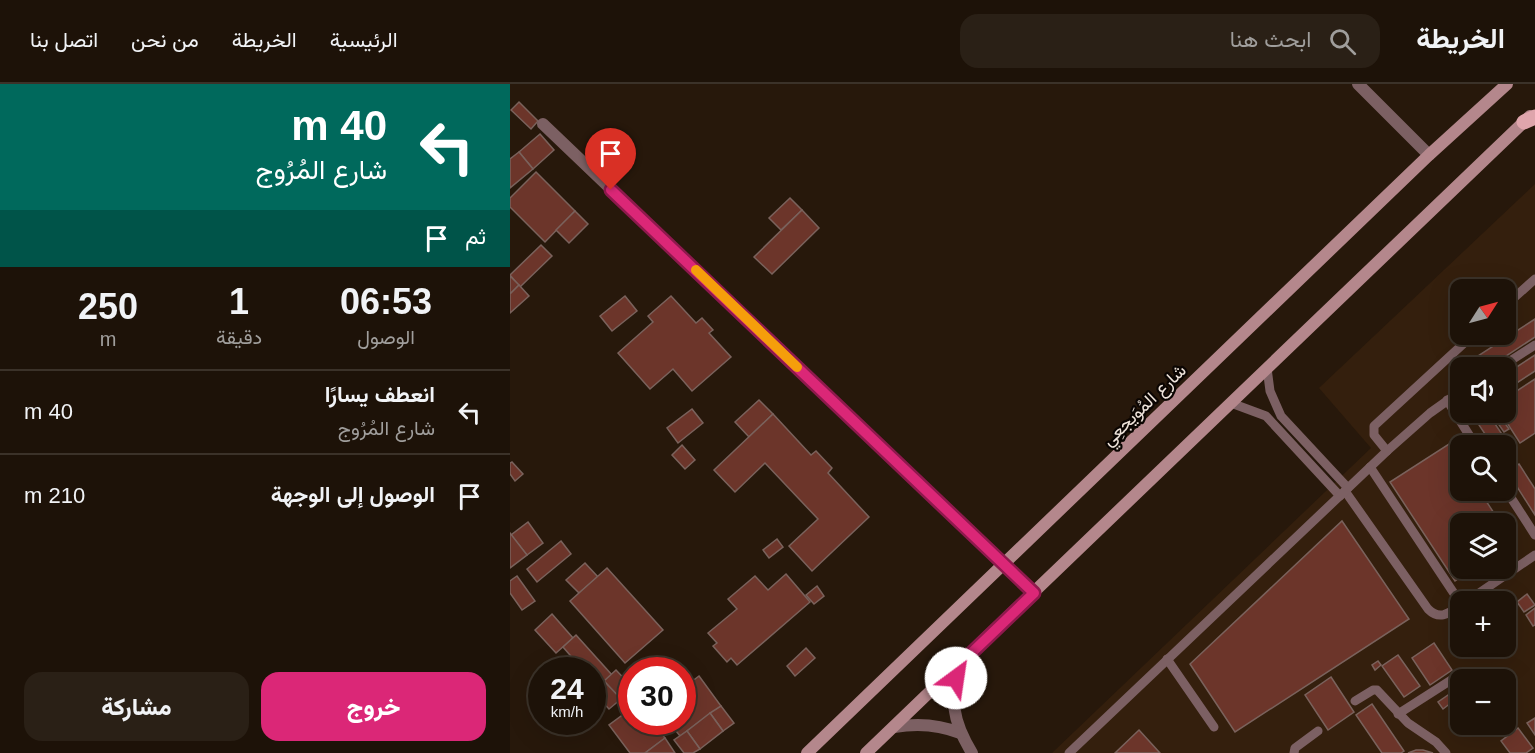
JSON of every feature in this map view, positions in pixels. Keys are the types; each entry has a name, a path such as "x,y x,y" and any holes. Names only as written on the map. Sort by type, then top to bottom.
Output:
{"street":[{"path":"1358,84 1429,155"},
{"name":"شارع المُوَيجعِي","path":"807,753 1429,155 1507,84"},
{"path":"867,753 1531,117"},
{"path":"543,124 1034,593"},
{"path":"960,664 954,692 954,706 960,733 972,753"},
{"path":"894,727 934,725 960,733"}],"lane":[{"path":"1516,296 1535,279"},
{"path":"1387,451 1374,435 1374,426 1462,345"},
{"path":"1516,357 1535,345"},
{"path":"1267,368 1270,391 1281,416 1344,491 1428,609 1436,615 1445,615 1450,612"},
{"path":"1069,753 1344,491 1450,398"},
{"path":"1447,400 1469,435"},
{"path":"1231,403 1266,416 1344,491"},
{"path":"1370,467 1452,591"},
{"path":"1513,501 1535,535"},
{"path":"1482,591 1535,555"},
{"path":"1167,659 1214,727"},
{"path":"1398,714 1450,681"},
{"path":"1355,701 1377,690 1398,714 1421,734 1436,742 1446,753"},
{"path":"1294,753 1295,748 1318,731"}],"shaded area":[{"path":"1535,184 1535,753 1052,753 1371,448 1319,388"}],"building":[{"path":"519,102 538,121 531,129 511,110"},
{"path":"540,134 554,150 533,169 519,152"},
{"path":"519,152 533,169 510,188 510,159"},
{"path":"536,172 575,211 545,242 510,207 510,198"},
{"path":"790,198 802,210 781,230 769,218"},
{"path":"802,210 819,228 772,274 754,257"},
{"path":"575,211 588,224 569,243 556,230"},
{"path":"541,245 552,256 520,287 510,275"},
{"path":"510,276 519,285 510,294"},
{"path":"519,285 529,296 510,313 510,294"},
{"path":"625,296 637,311 612,331 600,316"},
{"path":"671,296 696,323 702,318 713,330 709,333 731,357 692,391 673,369 650,389 618,353 653,322 648,316"},
{"path":"1535,319 1535,337 1505,357 1476,357 1495,345 1516,345 1516,331"},
{"path":"1535,355 1535,371 1516,383 1516,367"},
{"path":"1535,379 1535,433 1520,443 1507,423 1516,423 1516,391"},
{"path":"759,400 773,414 749,437 735,422"},
{"path":"692,409 703,423 678,443 667,428"},
{"path":"773,414 811,455 816,451 832,468 828,473 869,517 812,571 789,546 818,519 765,463 735,492 714,470"},
{"path":"1478,423 1494,423 1503,435 1486,435"},
{"path":"1498,423 1505,423 1509,429 1504,432"},
{"path":"1449,444 1450,501 1486,501 1494,513 1450,513 1450,573 1390,482"},
{"path":"682,445 695,460 685,469 672,455"},
{"path":"512,462 523,474 515,481 510,474 510,463"},
{"path":"1519,464 1535,489 1535,515 1516,485 1516,466"},
{"path":"1342,521 1409,619 1235,732 1190,664"},
{"path":"528,522 543,543 527,555 511,535"},
{"path":"510,533 527,555 510,568"},
{"path":"777,539 783,547 769,558 763,550"},
{"path":"561,541 571,554 537,582 527,569"},
{"path":"585,563 598,577 579,593 566,580"},
{"path":"607,568 663,630 632,657 620,657 570,601"},
{"path":"786,574 810,602 737,665 731,658 727,662 713,646 717,643 708,633 737,609 728,599 755,576 768,590"},
{"path":"517,576 535,601 522,610 510,593 510,581"},
{"path":"817,586 824,596 814,604 806,595"},
{"path":"1527,594 1535,605 1524,612 1517,602"},
{"path":"1535,608 1535,625 1533,626 1526,615"},
{"path":"552,614 573,638 556,653 535,630"},
{"path":"576,635 596,657 572,657 563,647"},
{"path":"1434,643 1451,669 1430,685 1412,658"},
{"path":"806,648 815,658 795,676 787,666"},
{"path":"1398,655 1420,686 1404,697 1382,666"},
{"path":"1378,661 1381,665 1375,670 1372,665"},
{"path":"606,668 612,675 606,680"},
{"path":"616,670 618,672 618,696 606,683 606,679"},
{"path":"699,676 721,706 696,724 696,678"},
{"path":"1331,677 1354,712 1328,730 1305,695"},
{"path":"606,683 618,696 618,702 609,709 606,706"},
{"path":"1450,694 1450,704 1443,709 1438,702"},
{"path":"1372,704 1404,751 1401,753 1382,753 1356,715"},
{"path":"721,706 734,723 723,731 710,713"},
{"path":"710,713 723,731 700,749 690,735 696,735 696,724"},
{"path":"618,718 618,735 663,735 665,738 645,753 630,753 609,725"},
{"path":"1535,718 1535,735 1527,723"},
{"path":"1518,728 1533,748 1526,753 1510,753 1501,741 1509,735 1516,735"},
{"path":"1139,730 1160,753 1115,753"},
{"path":"681,735 690,735 700,749 693,753 684,753 674,740"},
{"path":"665,738 675,753 645,753"},
{"path":"1423,750 1433,753 1408,753"}],"slow traffic":[{"path":"696,270 797,367"}],"route":[{"path":"611,190 1034,593 960,664 956,678"}]}
